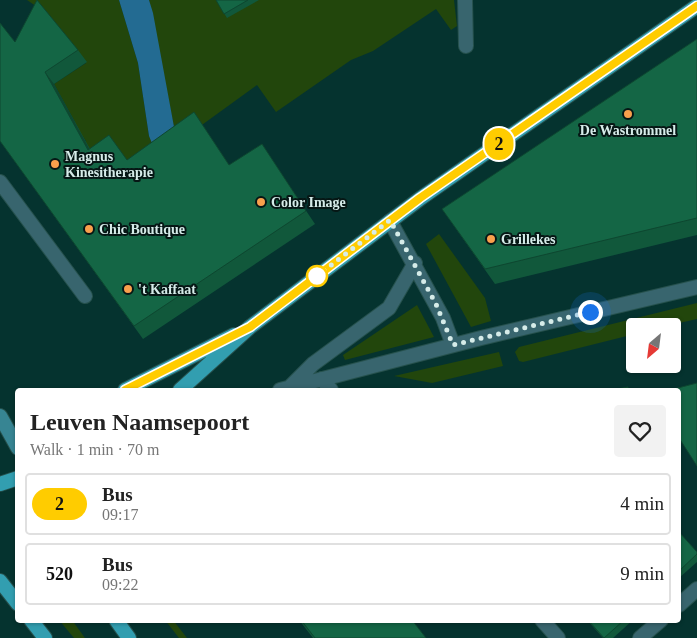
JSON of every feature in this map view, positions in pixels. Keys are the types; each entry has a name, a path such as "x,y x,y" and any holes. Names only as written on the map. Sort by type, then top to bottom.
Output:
{"main road":[{"path":"182,388 250,327 390,220 697,6"},
{"path":"129,388 250,327"},
{"path":"0,416 15,443"},
{"path":"0,484 15,479"},
{"path":"0,581 15,600"},
{"path":"34,623 46,638"},
{"path":"118,623 129,638"}],"street":[{"path":"465,0 466,46"},
{"path":"0,182 85,296"},
{"path":"390,220 415,263 443,318 453,345"},
{"path":"286,388 313,364 389,308 415,263"},
{"path":"293,388 326,384 453,345 697,287"},
{"path":"681,603 697,589"},
{"path":"545,623 558,638"},
{"path":"640,638 658,623"}],"green space":[{"path":"27,0 119,0 138,63 149,136 184,194 79,147 86,141 73,123 75,122 54,84 86,63 46,13"},
{"path":"149,0 454,0 457,26 451,30 436,9 373,51 351,60 276,112 257,85 177,143"},
{"path":"439,234 485,298 491,321 471,327 426,244"},
{"path":"697,303 697,319 681,323 681,318 636,318"},
{"path":"417,305 434,337 345,360 343,355"},
{"path":"626,321 626,336 523,362 519,361 515,352 519,347"},
{"path":"499,352 503,366 432,383 394,376"},
{"path":"62,623 74,623 85,638 74,638"},
{"path":"167,623 175,623 187,638 179,638"}],"water":[{"path":"119,0 149,0 153,13 177,143 156,153 149,136 138,63"}],"building":[{"path":"37,0 78,50 45,72 88,150 109,135 127,160 194,112 229,165 262,144 306,211 134,326 0,141 0,23 15,42"},
{"path":"216,0 248,0 224,14"},
{"path":"697,39 697,218 485,269 442,209"},
{"path":"697,383 697,466 681,441 681,388 678,388"},
{"path":"681,534 697,552 681,569"},
{"path":"303,623 414,623 426,638 315,638"},
{"path":"591,623 621,623 604,638"}],"bus line":[{"name":"2","path":"129,388 250,327 420,198 697,6"}],"place":[{"name":"De Wastrommel","path":"628,114"},
{"name":"Magnus Kinesitherapie","path":"55,164"},
{"name":"Color Image","path":"261,202"},
{"name":"Chic Boutique","path":"89,229"},
{"name":"Grillekes","path":"491,239"},
{"name":"'t Kaffaat","path":"128,289"}],"route":[{"path":"317,276 390,220 436,304 453,345 590,312"}]}
